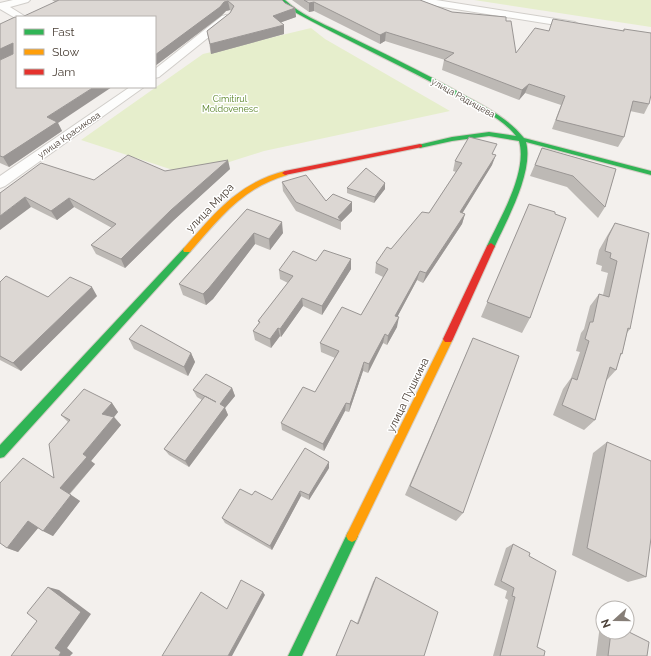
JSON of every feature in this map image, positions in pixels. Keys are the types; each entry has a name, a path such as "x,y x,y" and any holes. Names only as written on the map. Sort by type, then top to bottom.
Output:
{"street":[{"path":"1,6 25,0"},
{"name":"улица Радищева","path":"282,0 291,8 326,27 440,84 490,112 512,127 522,139"},
{"path":"418,0 581,26"},
{"path":"1,6 19,16"},
{"path":"156,74 226,19 229,14"},
{"name":"улица Красикова","path":"0,183 137,88"},
{"name":"улица Мира","path":"0,453 228,204 247,188 279,174 396,152 452,139 489,134 522,139"},
{"path":"522,139 651,173"},
{"name":"улица Пушкина","path":"294,656 458,321 518,188 525,150 522,139"}],"green space":[{"path":"474,0 651,0 651,27"},
{"name":"Cimitirul Moldovenesc","path":"311,28 325,39 450,111 264,151 223,164 173,170 81,140 203,54"}],"building":[{"path":"59,0 282,0 295,8 273,16 284,25 210,44 207,31 230,13 234,6 228,1 224,2 220,7 156,54 156,16 24,16"},
{"path":"304,0 420,0 452,12 506,17 506,21 511,21 516,53 535,28 549,31 553,19 624,31 624,29 651,33 651,95 649,104 633,101 624,137 556,120 565,96 529,84 522,90 444,60 454,53 386,32 380,35 314,2 309,3"},
{"path":"16,18 16,88 92,88 47,117 57,122 3,157 0,156 0,60 13,54 13,43 0,49 0,24"},
{"path":"469,137 497,144 492,154 496,155 460,212 465,214 426,273 420,271 395,316 399,317 388,336 385,334 369,364 364,362 350,404 346,403 323,444 281,423 303,387 315,392 339,351 320,343 342,307 361,315 388,269 376,263 387,247 391,249 422,212 429,213 462,163 455,161"},
{"path":"542,148 616,169 605,207 573,176 535,165"},
{"path":"128,155 165,171 228,160 171,210 121,259 91,245 116,224 69,198 51,211 25,197 0,216 0,193 41,163 94,180"},
{"path":"366,168 385,183 375,197 347,188"},
{"path":"306,175 326,201 333,194 352,202 338,217 341,221 296,202 282,182"},
{"path":"529,204 555,212 555,214 566,218 530,318 487,302"},
{"path":"247,209 282,222 269,239 254,233 203,294 179,284"},
{"path":"615,223 649,233 630,329 628,328 622,354 621,353 616,370 610,367 595,420 562,405 572,378 577,380 589,341 585,339 590,322 593,322 599,294 609,297 617,261 610,258 611,253 605,251 608,237"},
{"path":"324,250 351,259 322,306 302,298 280,329 278,328 270,339 253,331 260,322 258,321 293,276 279,270 293,251 316,261"},
{"path":"6,276 48,297 70,277 92,287 13,363 0,356 0,282"},
{"path":"141,325 191,353 184,367 129,339"},
{"path":"473,338 519,356 463,513 410,486"},
{"path":"206,374 232,388 220,404 225,407 185,461 164,449 205,396 193,390"},
{"path":"84,389 112,403 102,414 114,417 83,454 87,457 60,488 71,495 43,531 28,521 7,548 0,543 0,483 23,458 54,478 49,444 70,420 61,415"},
{"path":"607,442 651,461 651,538 646,577 587,548"},
{"path":"305,448 329,462 309,495 300,491 270,546 222,518 240,489 252,495 255,491 272,500"},
{"path":"513,544 530,553 529,556 556,571 537,647 545,651 544,656 500,656 515,597 512,596 514,588 501,581"},
{"path":"376,577 438,612 424,656 336,656 351,620 358,624"},
{"path":"241,580 263,592 228,656 162,656 201,592 227,609"},
{"path":"48,587 81,612 55,648 61,652 59,656 11,656 37,621 27,613"},
{"path":"635,635 649,642 647,656 608,656 610,640 635,640"}],"traffic: fast":[{"path":"282,0 291,8 326,27 440,84 490,112 512,127 522,139 525,150 518,188 491,246"},
{"path":"420,146 452,139 489,134 522,139 651,173"},
{"path":"0,453 187,250"},
{"path":"295,656 352,536"}],"traffic: slow":[{"path":"187,250 219,214 242,193 255,184 270,177 285,173"},
{"path":"352,536 448,339"}],"traffic: jam":[{"path":"285,173 420,146"},
{"path":"448,339 491,246"}]}
